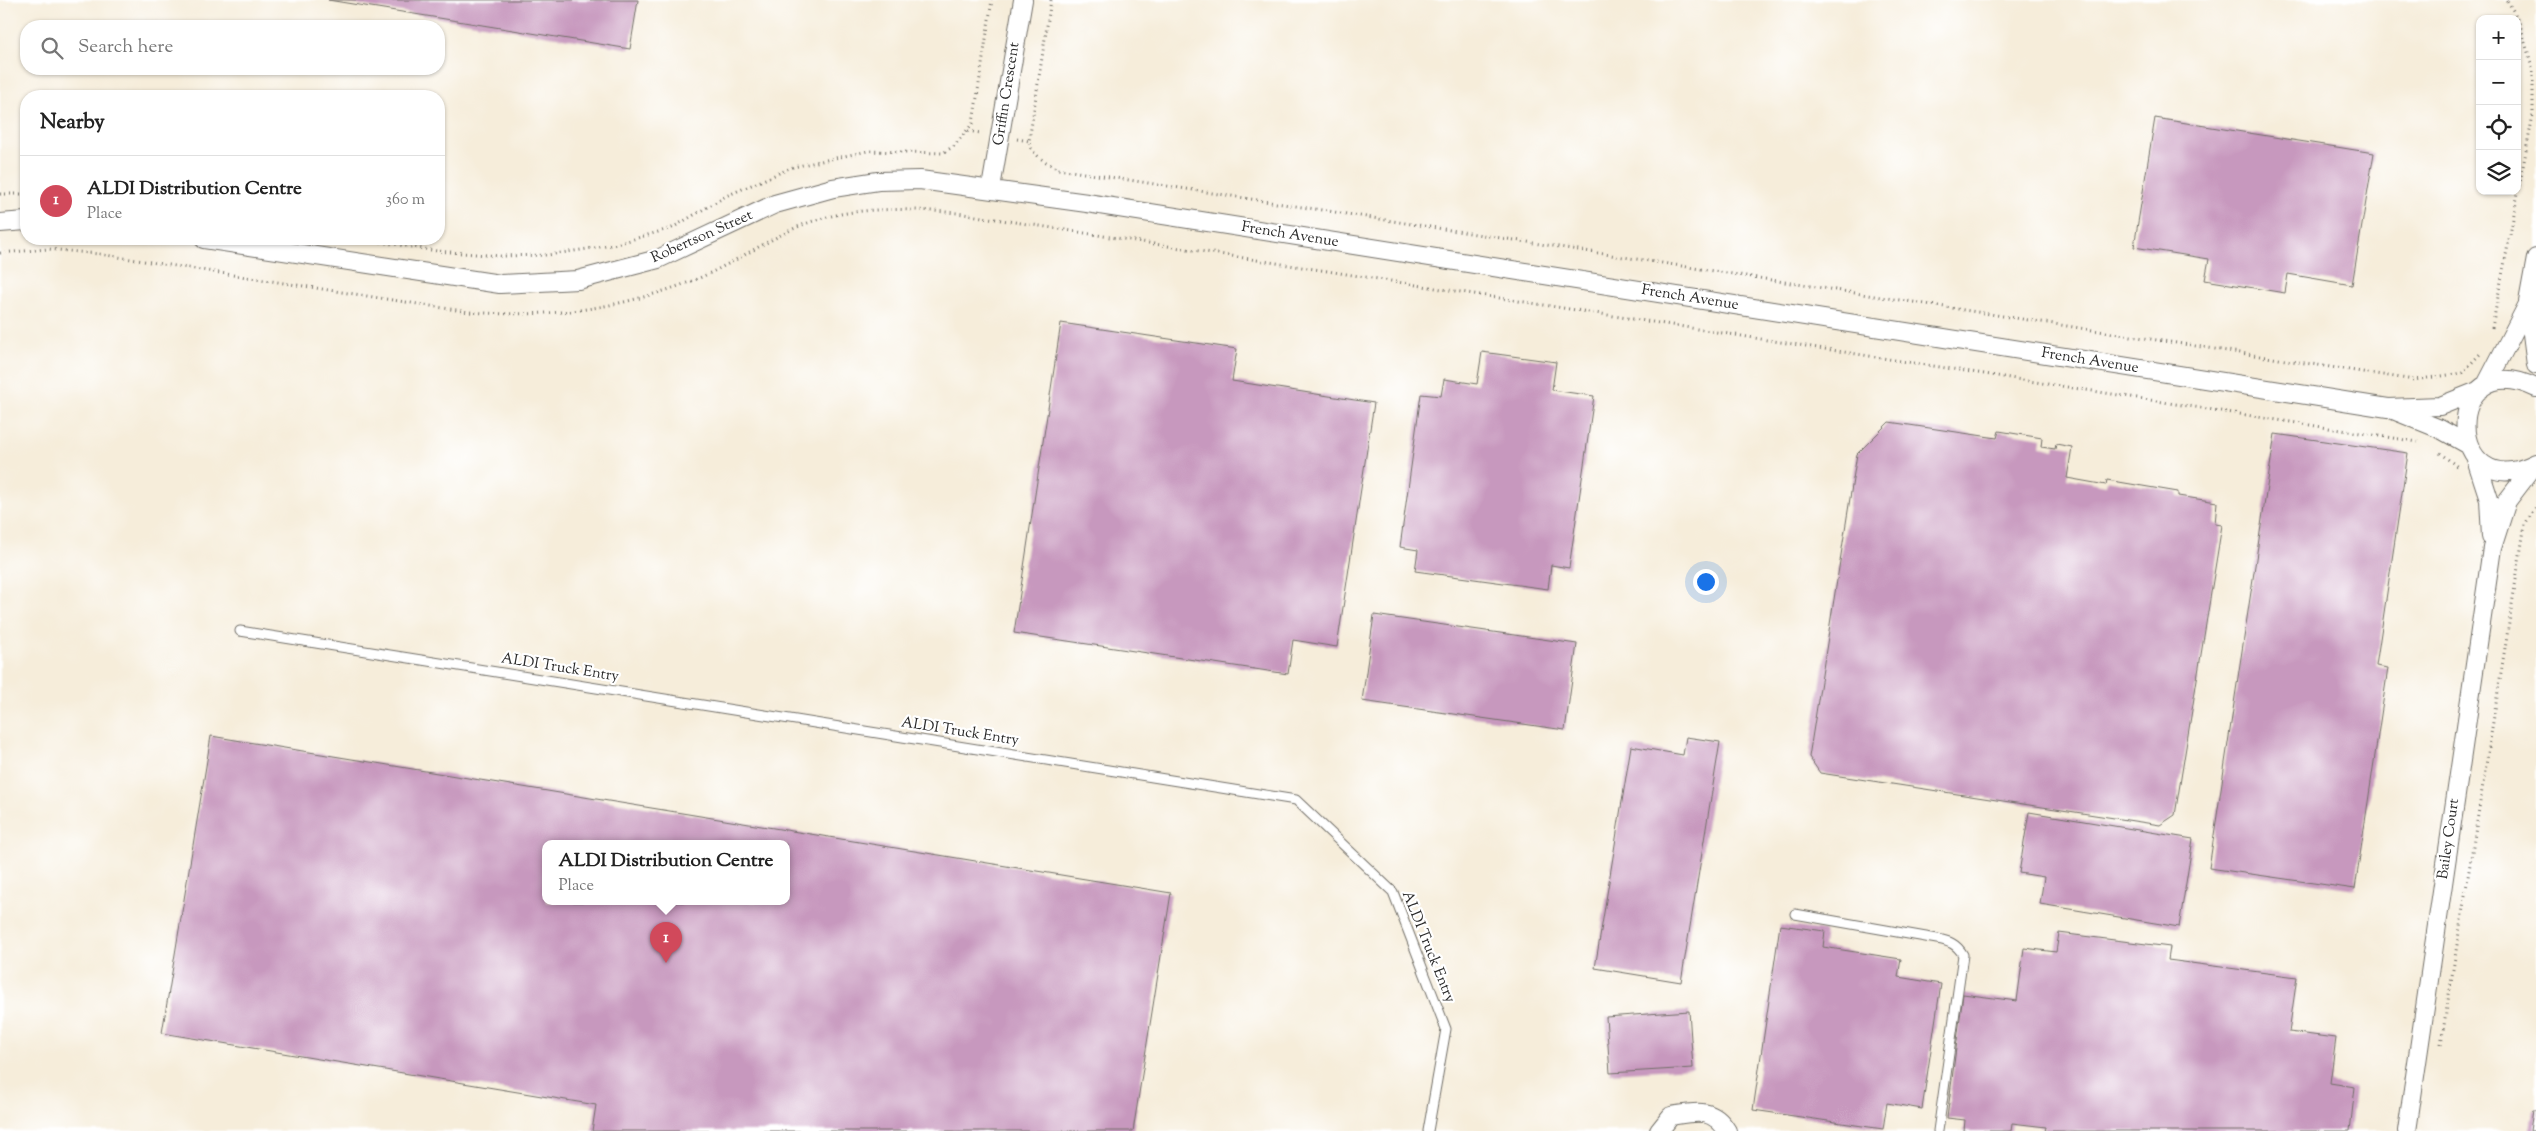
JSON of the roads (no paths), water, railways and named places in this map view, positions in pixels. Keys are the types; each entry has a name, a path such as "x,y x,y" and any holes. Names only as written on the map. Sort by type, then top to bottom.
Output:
{"street":[{"name":"Griffin Crescent","path":"991,188 1023,0"},
{"name":"Robertson Street","path":"243,245 500,284 578,280 658,259 775,204 833,188 878,181 920,180 991,188"},
{"name":"French Avenue","path":"991,188 2388,408 2440,406 2484,387 2508,380 2523,382 2536,388"},
{"path":"0,223 20,221"},
{"path":"2484,387 2528,302 2536,258"},
{"path":"2528,302 2536,365"},
{"name":"Bailey Court","path":"2484,387 2471,401 2465,415 2464,430 2489,499 2492,548"},
{"name":"French Avenue","path":"2388,408 2440,429 2471,450 2486,465 2511,472 2524,469 2536,463"},
{"name":"Bailey Court","path":"2407,1131 2492,548 2507,501 2536,463"},
{"path":"1659,1131 1671,1116 1700,1111 1721,1121 1726,1131"}],"lane":[{"name":"ALDI Truck Entry","path":"240,631 1296,800 1393,892 1446,1029 1428,1131"},
{"path":"1795,914 1937,938 1948,941 1958,948 1963,955 1938,1131"}],"place":[{"name":"ALDI Distribution Centre","path":"666,963"}]}
